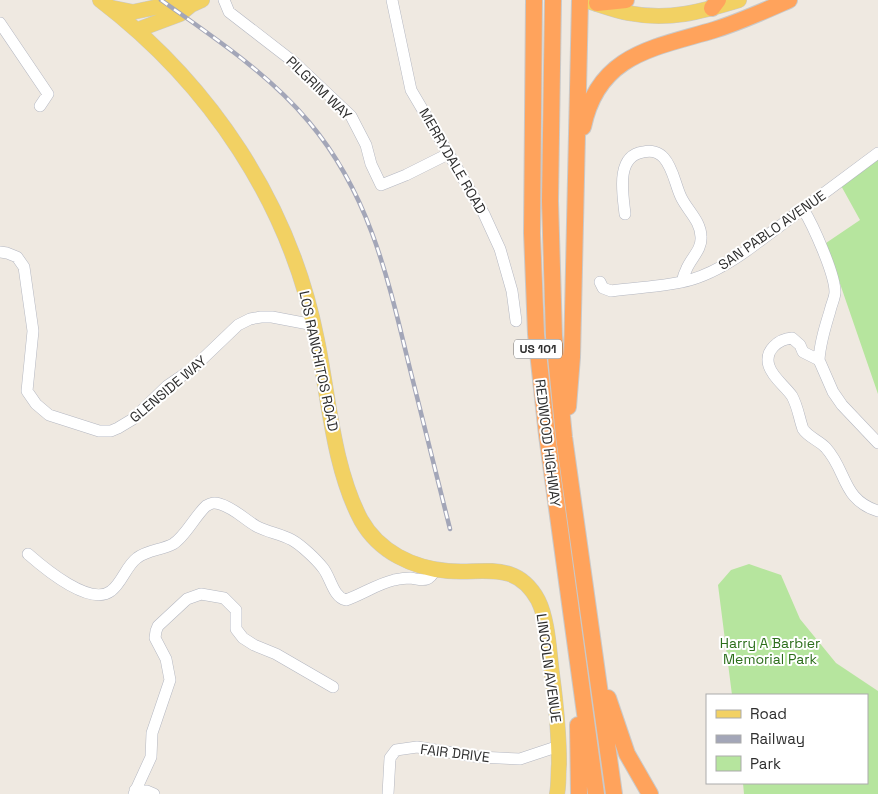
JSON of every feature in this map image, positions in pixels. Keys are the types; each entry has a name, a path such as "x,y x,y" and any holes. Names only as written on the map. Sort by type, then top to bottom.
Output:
{"highway":[{"name":"REDWOOD HIGHWAY","path":"532,0 534,25 532,233 536,334 546,435 596,794"},
{"name":"REDWOOD HIGHWAY","path":"552,0 550,201 556,353 564,438 614,794"},
{"path":"564,438 571,374 579,34 587,1 626,0"},
{"path":"575,209 585,117 593,97 612,72 644,50 736,22 789,0"},
{"path":"595,655 626,754 650,794"},
{"path":"579,670 579,794"}],"main road":[{"path":"587,1 628,13 657,17 686,15 713,3 739,0"},
{"path":"105,4 128,12 180,14 196,2"},
{"name":"LOS RANCHITOS ROAD","path":"105,4 160,51 214,115 251,166 276,215 304,288 314,325 347,486 368,531 378,543 392,553 414,563 436,569 461,571"},
{"path":"137,30 160,13"},
{"path":"160,13 158,32 160,51"},
{"name":"LINCOLN AVENUE","path":"461,571 491,570 508,574 523,582 537,598 544,621 556,703 559,746 558,794"}],"street":[{"name":"PILGRIM WAY","path":"224,0 228,12 294,63 351,116 366,146 370,164 381,185 448,154"},
{"name":"MERRYDALE ROAD","path":"392,0 411,90 484,214 500,249 512,291 516,321"},
{"path":"0,23 48,94 40,106"},
{"path":"625,214 623,178 628,161 633,155 641,152 651,151 660,154 666,161 680,196 700,230 700,246 687,267 682,282"},
{"name":"SAN PABLO AVENUE","path":"600,282 603,288 612,291 682,282 698,277 730,262 878,153"},
{"path":"802,209 808,218 826,261 835,293 820,345 819,360 833,392 842,405 878,443"},
{"name":"GLENSIDE WAY","path":"0,252 17,257 24,267 34,332 27,391 36,404 49,415 99,431 111,431 133,419 167,386 192,368 238,326 250,319 272,318 314,325"},
{"path":"819,360 803,352 800,345 792,338 782,340 771,348 768,357 769,366 778,380 791,394 806,433 826,448 844,481 860,503 878,511"},
{"path":"28,554 40,565 86,593 105,595 113,590 135,559 175,543 206,506 211,503 217,503 230,508 255,525 292,540 323,568 341,599 346,600 380,584 395,580 431,578 436,569"},
{"path":"154,794 147,791 135,792 151,757 152,733 170,680 169,668 155,638 156,631 167,616 190,597 208,594 224,598 236,610 236,629 242,638 276,654 333,687"},
{"name":"FAIR DRIVE","path":"388,794 390,758 396,750 417,747 480,758 520,759 559,746"}],"green space":[{"path":"878,153 878,394 826,243 860,220 839,182"},
{"name":"Harry A Barbier Memorial Park","path":"749,564 781,575 800,619 836,663 878,691 878,794 744,794 743,784 868,784 868,694 732,694 718,585 731,570"}],"railway":[{"path":"161,0 239,56 276,87 309,122 329,149 346,177 361,205 383,266 450,529"}]}
